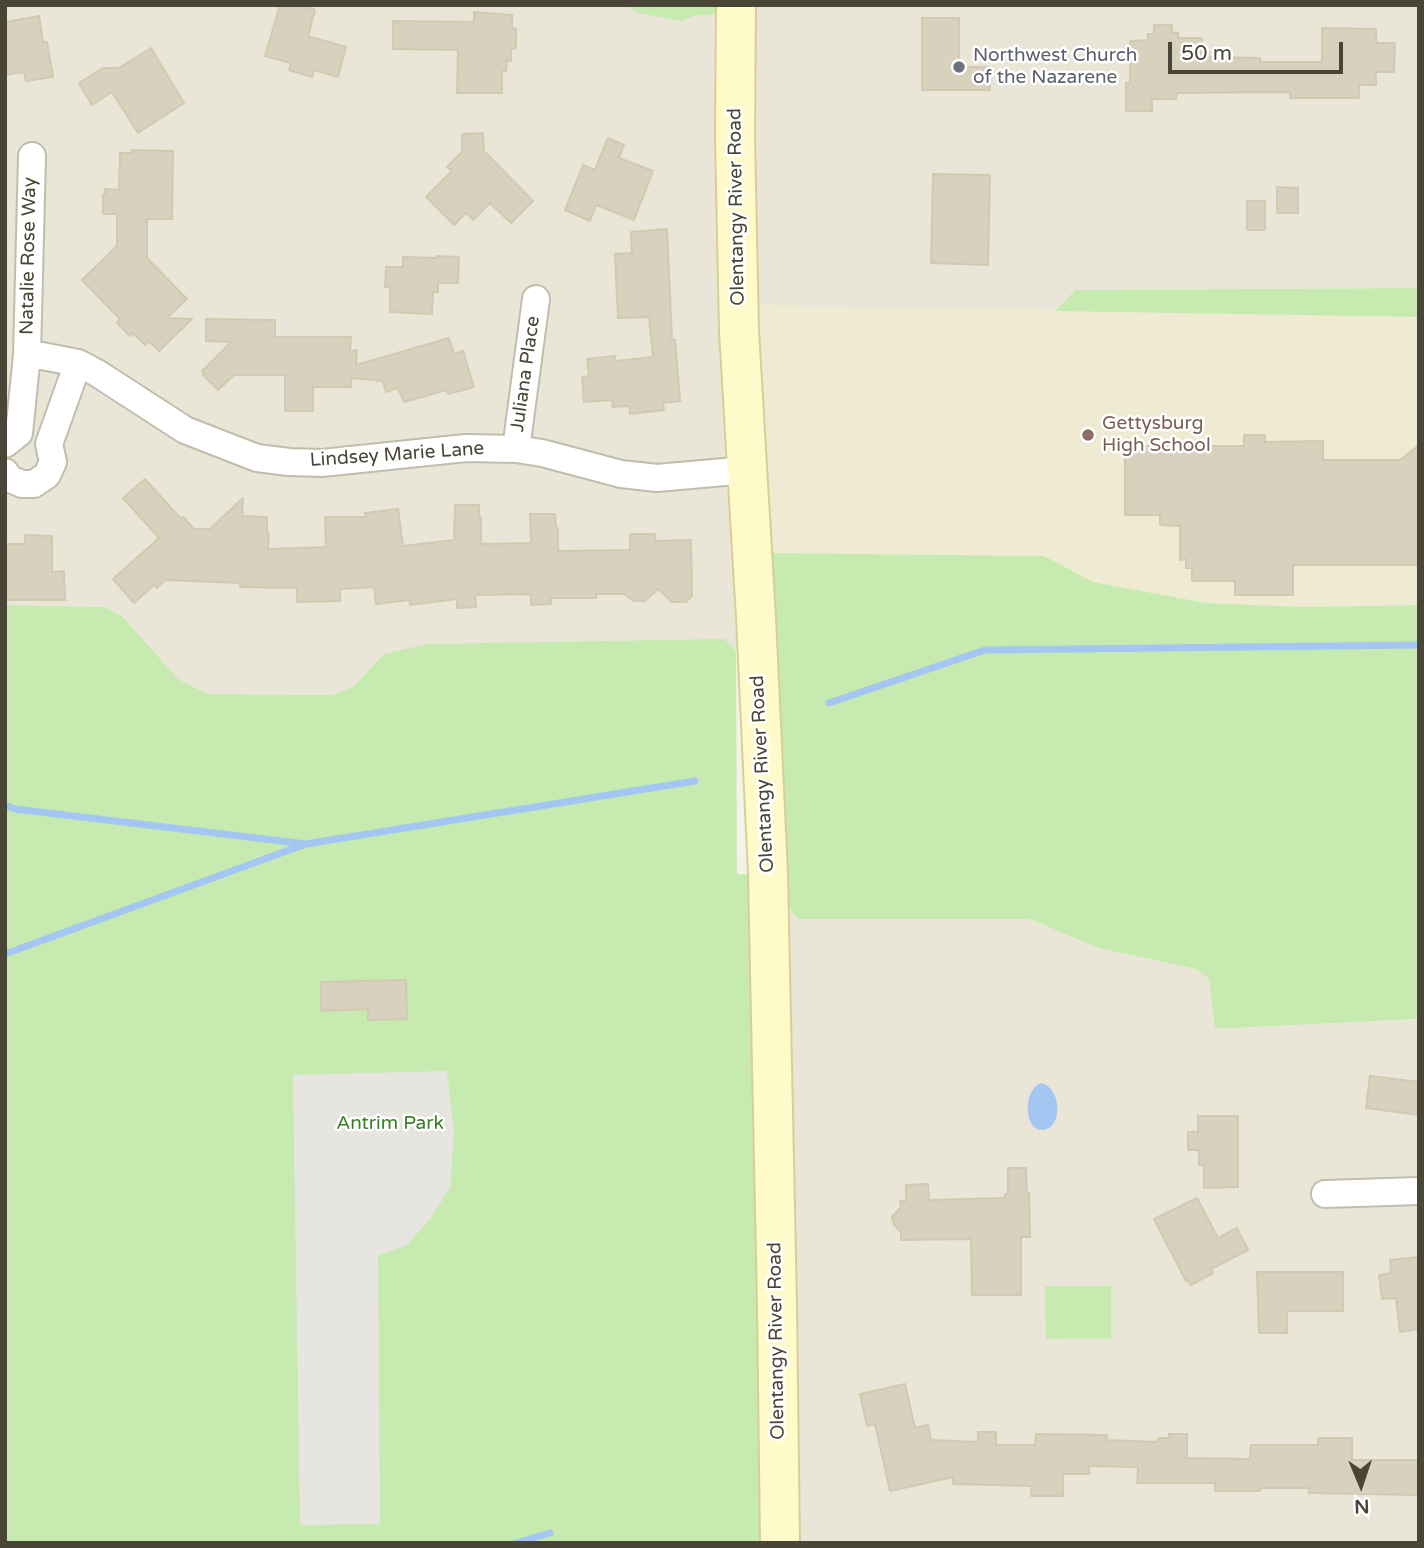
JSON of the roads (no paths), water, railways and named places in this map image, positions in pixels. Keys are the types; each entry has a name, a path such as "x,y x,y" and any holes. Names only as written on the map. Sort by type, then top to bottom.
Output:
{"main road":[{"name":"Olentangy River Road","path":"736,5 739,331 768,874 780,1543"}],"street":[{"name":"Natalie Rose Way","path":"5,444 19,433 27,355 32,156"},
{"name":"Juliana Place","path":"516,449 536,299"},
{"name":"Lindsey Marie Lane","path":"27,355 78,363 185,429 257,458 322,463 466,448 516,449 542,453 621,474 657,478 747,470"},
{"path":"5,472 9,479 22,484 34,484 47,475 53,462 49,444 78,363"},
{"path":"1325,1194 1419,1191"}],"water":[{"path":"1041,1083 1053,1092 1057,1108 1054,1123 1043,1130 1032,1124 1028,1110 1031,1094"}],"waterway":[{"path":"829,703 985,650 1419,645"},
{"path":"5,805 15,809 306,844 695,781"},
{"path":"5,954 303,845"},
{"path":"516,1543 550,1533"}],"place":[{"name":"Northwest Church of the Nazarene","path":"959,67"},
{"name":"Gettysburg High School","path":"1088,435"}],"park label":[{"name":"Antrim Park","path":"390,1124"}]}
